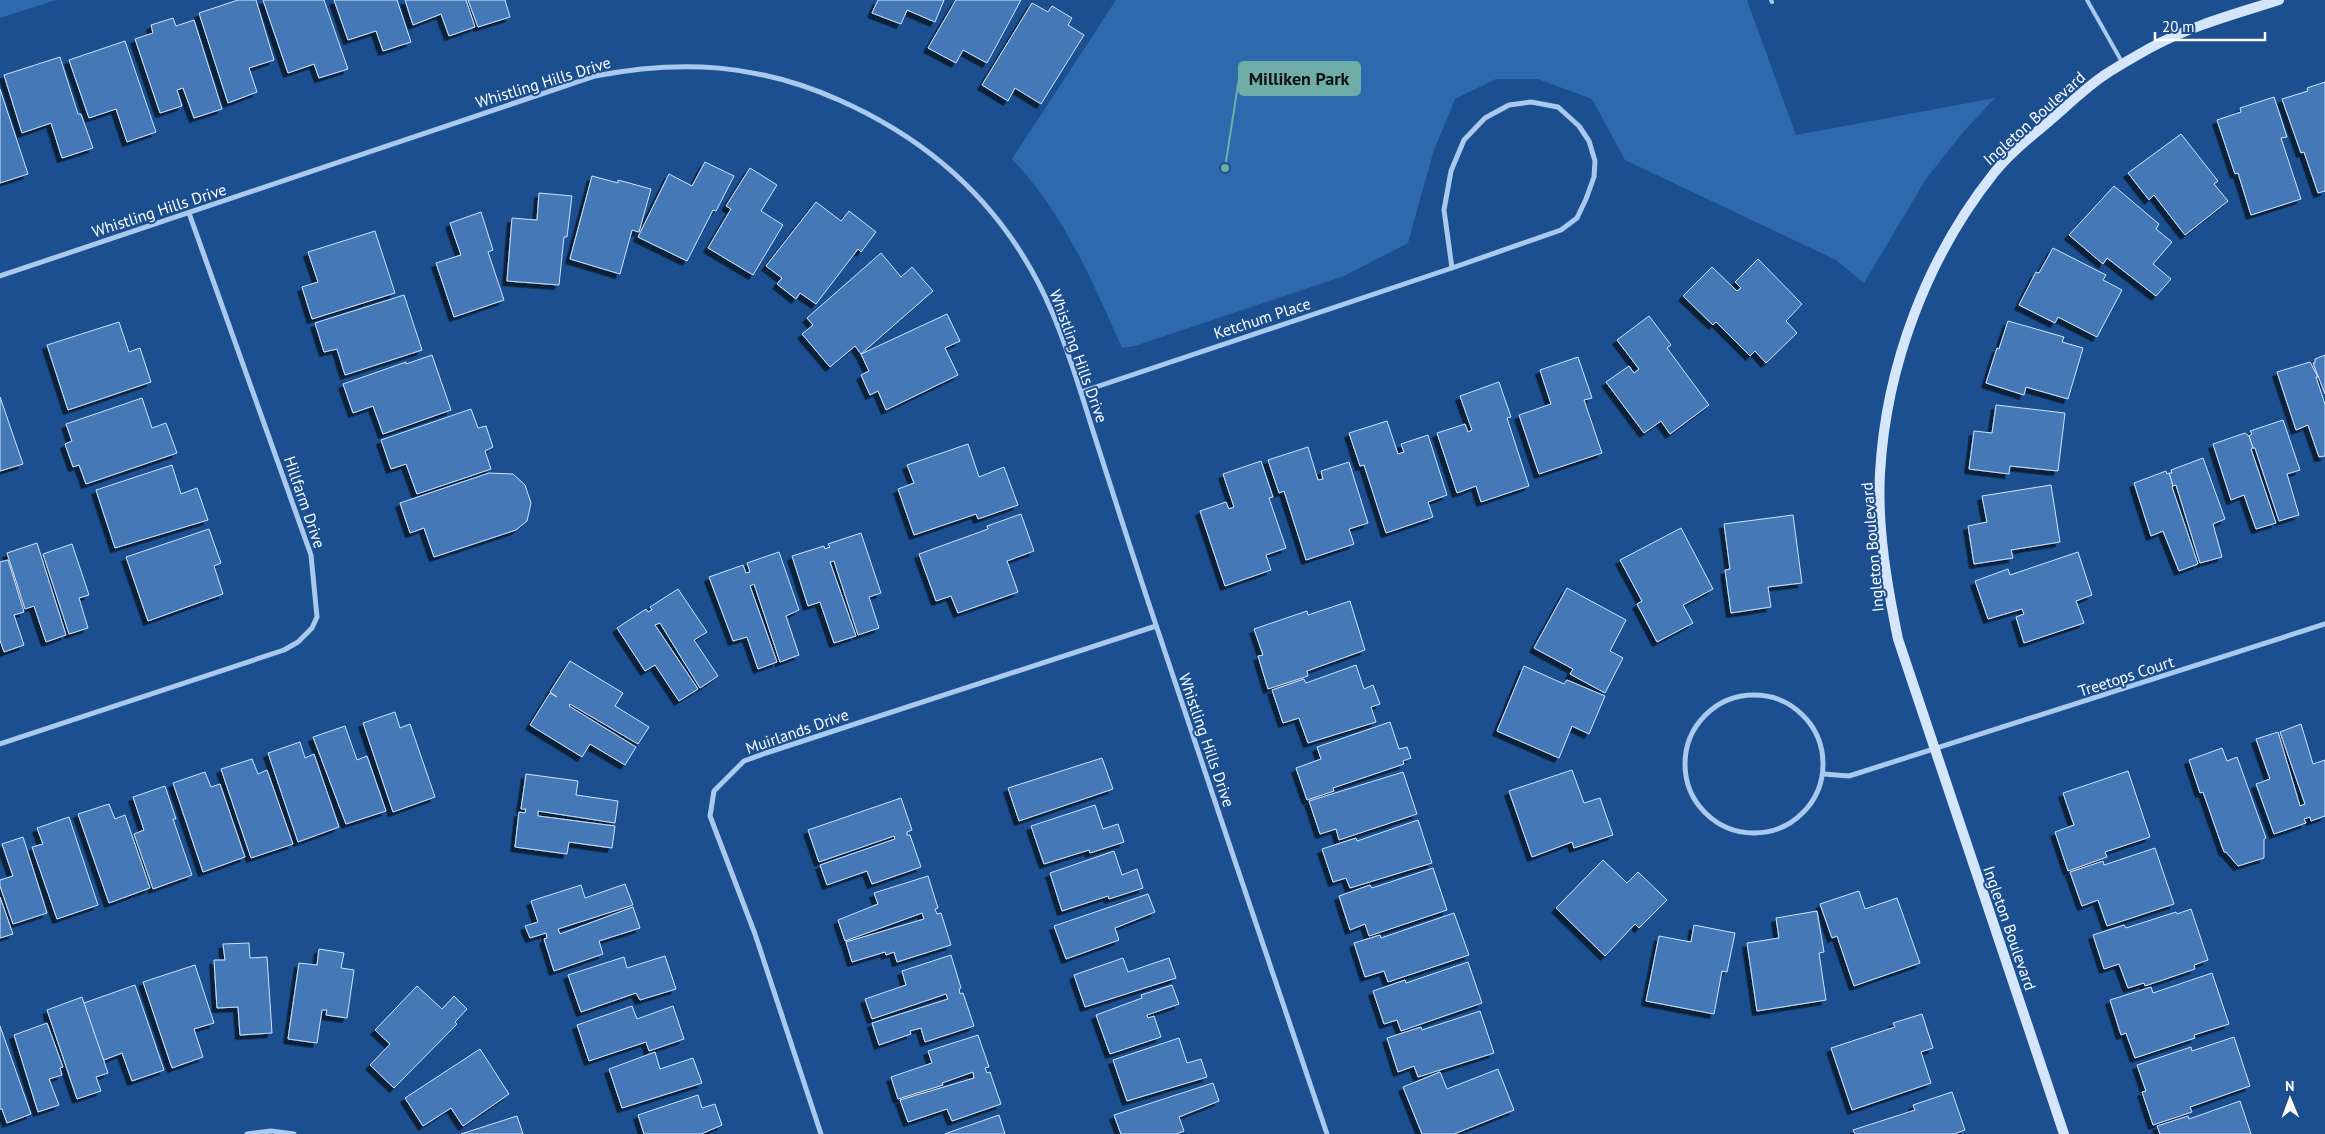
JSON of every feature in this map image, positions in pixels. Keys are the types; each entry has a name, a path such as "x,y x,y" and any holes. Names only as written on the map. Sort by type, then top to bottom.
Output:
{"street":[{"name":"Ingleton Boulevard","path":"2064,1134 1898,639 1880,513 1880,474 1884,432 1895,374 1910,327 1932,273 1961,221 1995,171 2025,142 2102,76 2151,47 2201,24 2279,0"},
{"name":"Whistling Hills Drive","path":"0,276 595,76 628,70 674,66 720,67 754,72 810,87 872,115 912,139 958,176 998,219 1025,258 1052,310 1081,392 1156,626 1326,1134"},
{"name":"Ketchum Place","path":"1081,392 1452,268 1561,230 1576,218 1594,177 1595,161 1589,141 1579,126 1558,107 1531,102 1509,104 1485,118 1464,140 1451,171 1444,210 1452,268"},
{"name":"Hillfarm Drive","path":"0,744 284,650 298,642 312,628 317,617 311,554 189,213"},
{"name":"Treetops Court","path":"1822,774 1849,776 2325,624"},
{"name":"Muirlands Drive","path":"820,1134 755,934 710,816 714,791 744,762 766,753 1156,626"},
{"path":"1760,695 1782,700 1801,713 1815,731 1822,752 1822,774 1818,791 1808,807 1795,820 1779,828 1757,833 1734,830 1714,820 1698,805 1688,784 1685,762 1689,740 1700,720 1717,706 1737,697 1760,695"},
{"path":"247,1134 271,1131 294,1134"}],"lane":[{"path":"2087,0 2123,64"}],"shaded area":[{"path":"0,0 56,0 0,18"},
{"path":"1116,0 1747,0 1796,135 1995,98 1964,131 1926,179 1864,283 1836,260 1625,160 1592,99 1538,79 1496,79 1455,99 1433,153 1408,243 1344,276 1135,346 1122,348 1088,273 1062,225 1047,202 1012,159"}],"building":[{"path":"238,0 256,0 274,60 249,68 257,92 228,103 199,13"},
{"path":"263,0 324,0 348,69 319,78 314,64 288,73"},
{"path":"334,0 397,0 411,42 383,51 376,31 348,40"},
{"path":"405,0 466,0 475,27 449,36 441,14 413,25"},
{"path":"468,0 505,0 510,17 478,27"},
{"path":"878,0 944,0 935,22 907,10 901,24 872,13"},
{"path":"956,0 1021,0 987,63 963,50 956,63 928,48"},
{"path":"1032,3 1048,12 1052,6 1072,18 1068,25 1084,35 1041,104 1015,88 1008,101 982,85"},
{"path":"173,18 176,26 194,20 222,109 194,118 183,88 177,90 182,106 160,113 135,39 153,33 151,25"},
{"path":"125,41 156,132 127,142 116,109 89,118 69,60"},
{"path":"60,57 78,114 81,114 93,148 62,158 51,123 22,133 4,75"},
{"path":"2325,82 2325,191 2318,193 2304,152 2301,153 2282,99 2308,91 2307,88"},
{"path":"0,89 28,174 0,183"},
{"path":"2274,97 2287,137 2281,138 2301,199 2251,215 2238,173 2235,174 2217,120 2241,112 2240,108"},
{"path":"2181,134 2218,181 2214,184 2228,201 2185,235 2154,195 2149,200 2128,173"},
{"path":"705,162 734,176 716,211 713,210 687,261 638,237 669,174 692,186"},
{"path":"750,168 777,185 761,211 783,225 753,275 708,248 731,209 726,206"},
{"path":"592,176 618,183 618,180 651,189 639,232 632,230 620,274 570,259"},
{"path":"2114,186 2159,224 2156,229 2172,242 2153,264 2171,279 2156,296 2107,258 2103,264 2069,235"},
{"path":"539,193 572,196 567,237 564,237 559,285 507,281 512,218 537,220"},
{"path":"816,202 841,221 849,211 876,232 861,252 858,249 816,304 800,293 796,299 777,284 782,278 766,266"},
{"path":"481,212 493,250 488,252 504,300 454,317 436,263 461,255 450,223"},
{"path":"375,231 395,293 312,319 302,287 318,282 308,252"},
{"path":"2053,248 2106,275 2103,280 2122,290 2097,337 2058,317 2055,323 2019,305 2036,272 2039,273"},
{"path":"881,253 901,277 912,267 933,291 861,354 855,346 830,367 802,334 813,325 807,318"},
{"path":"1758,259 1802,304 1786,321 1797,333 1766,363 1755,351 1750,356 1716,322 1713,325 1683,296 1712,267 1737,291 1741,288 1735,282"},
{"path":"404,295 422,350 345,375 337,349 324,352 315,323"},
{"path":"947,314 960,341 945,348 958,375 886,410 878,391 870,395 861,375 869,371 861,354"},
{"path":"1649,316 1671,345 1667,348 1709,405 1670,434 1661,421 1644,433 1606,382 1629,366 1634,373 1639,369 1617,340"},
{"path":"2008,321 2064,337 2062,342 2083,348 2068,399 2026,387 2024,395 1986,383"},
{"path":"119,322 129,352 140,348 151,382 68,410 47,345"},
{"path":"432,355 451,410 383,434 373,406 353,413 343,384"},
{"path":"2325,355 2325,394 2313,363 2315,363 2315,359"},
{"path":"1578,357 1592,398 1584,400 1602,453 1539,474 1519,415 1551,404 1540,370"},
{"path":"2310,362 2318,377 2316,377 2325,404 2325,456 2319,457 2308,425 2296,430 2277,372"},
{"path":"1499,382 1511,417 1507,418 1529,486 1481,502 1476,486 1457,493 1437,433 1465,424 1468,432 1472,430 1460,396"},
{"path":"0,397 23,464 0,471"},
{"path":"142,398 152,428 166,423 177,453 86,484 79,465 73,467 65,444 72,441 66,424"},
{"path":"1996,405 2065,413 2058,471 2010,466 2009,474 1969,469 1974,431 1992,433"},
{"path":"471,409 478,428 486,426 493,447 485,451 491,469 417,494 406,464 391,469 381,440"},
{"path":"2283,420 2300,470 2287,474 2299,515 2279,521 2255,448 2253,448 2249,436 2252,434 2250,431"},
{"path":"1387,421 1398,454 1404,452 1401,444 1428,435 1447,495 1428,502 1433,517 1386,533 1364,465 1360,466 1349,433"},
{"path":"2245,433 2249,436 2253,448 2251,449 2276,523 2256,529 2244,495 2231,500 2213,444"},
{"path":"968,444 979,477 1004,467 1018,505 978,519 976,514 914,535 898,489 914,483 907,465"},
{"path":"1308,447 1318,480 1323,479 1321,471 1349,462 1368,523 1349,529 1354,544 1306,560 1284,491 1279,493 1268,460"},
{"path":"2203,458 2225,519 2213,524 2222,557 2200,563 2176,485 2173,486 2169,473 2172,473 2171,470"},
{"path":"1261,461 1273,497 1269,498 1286,548 1266,555 1271,570 1225,586 1200,511 1226,502 1229,509 1234,507 1223,474"},
{"path":"172,465 181,494 197,488 208,520 115,548 96,490"},
{"path":"2166,471 2167,474 2169,473 2198,564 2179,571 2163,531 2151,536 2134,483"},
{"path":"489,473 513,474 525,485 531,503 527,521 516,530 434,557 424,528 410,533 400,503"},
{"path":"2051,485 2060,542 2011,550 2013,558 1974,564 1968,526 1987,522 1982,496"},
{"path":"1021,514 1034,551 1007,561 1018,592 958,613 951,596 936,601 919,554 988,529 987,526"},
{"path":"1793,515 1802,583 1768,587 1771,607 1731,613 1725,570 1730,569 1724,524"},
{"path":"1681,528 1713,589 1683,605 1693,623 1657,642 1637,604 1642,601 1620,560"},
{"path":"209,529 221,563 214,566 223,594 148,621 126,557"},
{"path":"861,533 881,593 869,597 879,628 858,635 834,561 830,562 856,636 834,643 820,602 808,606 792,556 824,546 825,549 830,547 828,544"},
{"path":"37,543 66,635 46,642 34,606 25,609 7,553"},
{"path":"72,544 89,595 79,598 88,628 69,634 43,554"},
{"path":"779,552 799,610 786,616 799,655 780,662 754,584 750,586 777,662 758,669 747,637 733,641 709,577 743,565 746,573 750,572 747,563"},
{"path":"2078,552 2092,595 2076,601 2084,623 2024,643 2016,617 2024,614 2022,609 1988,619 1975,581 2008,569 2010,575"},
{"path":"8,560 24,612 14,615 24,645 4,652 0,640 0,562"},
{"path":"1567,588 1626,620 1610,651 1623,658 1605,693 1570,674 1573,669 1534,648"},
{"path":"678,589 707,632 694,640 718,676 700,688 660,623 655,625 698,689 679,701 655,665 645,671 617,628 646,609 648,612 652,610 650,607"},
{"path":"1350,601 1365,650 1307,671 1308,676 1268,689 1258,656 1263,655 1254,629 1307,611 1308,615"},
{"path":"570,661 623,693 615,706 649,727 638,744 570,704 569,706 636,747 625,765 590,744 582,757 530,725 550,693 557,697 550,692"},
{"path":"1356,665 1364,689 1373,685 1380,704 1371,707 1376,722 1308,743 1299,718 1283,723 1272,690 1304,679 1306,683"},
{"path":"1524,666 1564,684 1567,680 1605,696 1589,734 1572,726 1559,758 1497,731"},
{"path":"395,712 400,728 410,724 435,797 393,812 363,723"},
{"path":"1390,722 1399,749 1407,747 1411,758 1403,761 1404,764 1333,788 1334,791 1307,800 1296,768 1321,759 1317,747"},
{"path":"2301,724 2313,764 2325,760 2325,816 2311,821 2310,817 2304,819 2306,823 2274,834 2256,784 2270,779 2256,739 2278,732 2300,806 2305,804 2280,732"},
{"path":"345,726 357,760 367,756 386,811 346,824 313,737"},
{"path":"300,742 305,758 314,754 339,827 298,842 268,753"},
{"path":"2222,748 2227,761 2237,757 2266,838 2264,839 2264,858 2238,866 2224,852 2203,792 2200,793 2189,760"},
{"path":"1102,758 1113,789 1019,821 1008,788"},
{"path":"252,759 258,774 267,770 293,844 251,858 221,769"},
{"path":"1572,770 1584,803 1600,798 1613,835 1574,848 1572,842 1532,857 1509,791"},
{"path":"2128,771 2150,837 2105,852 2107,857 2068,871 2055,832 2074,825 2063,793"},
{"path":"205,772 211,787 220,784 245,857 203,872 173,783"},
{"path":"1403,772 1417,814 1339,840 1336,829 1320,834 1309,801"},
{"path":"526,774 578,781 576,795 618,801 615,823 538,811 538,816 615,826 612,848 569,842 567,854 515,847 519,812 525,813 526,809 521,809"},
{"path":"165,786 176,819 173,819 192,875 153,889 134,834 144,830 133,797"},
{"path":"901,798 912,830 907,832 907,835 910,835 921,867 872,884 867,871 827,885 820,865 895,839 894,836 819,862 808,830"},
{"path":"109,804 115,819 125,815 150,888 109,903 78,814"},
{"path":"1095,805 1103,829 1118,824 1124,842 1090,853 1089,850 1044,864 1031,826"},
{"path":"69,817 98,905 57,919 32,847 43,844 37,828"},
{"path":"1418,820 1432,863 1350,888 1346,878 1333,882 1322,849 1356,838 1357,841"},
{"path":"23,837 47,913 13,924 0,886 0,880 13,876 2,844"},
{"path":"2155,848 2174,904 2107,926 2098,900 2082,906 2070,872 2103,861 2104,865"},
{"path":"1114,851 1122,875 1137,869 1143,888 1109,899 1108,896 1062,911 1050,873"},
{"path":"1603,860 1627,883 1638,872 1667,900 1639,928 1635,924 1605,956 1556,908"},
{"path":"1433,868 1447,910 1369,936 1365,924 1350,930 1339,896 1370,885 1372,888"},
{"path":"928,876 938,908 935,909 937,914 941,913 951,945 897,962 894,952 886,955 885,952 852,962 846,942 924,919 922,913 845,941 838,920 878,904 874,893"},
{"path":"625,884 633,905 558,929 560,934 633,907 640,928 599,941 603,954 554,971 544,939 547,938 546,933 530,938 525,926 538,922 531,901 581,885 585,898"},
{"path":"1859,891 1865,909 1897,898 1920,963 1854,986 1837,936 1832,938 1820,904"},
{"path":"1148,894 1155,912 1115,928 1119,940 1066,959 1054,926"},
{"path":"0,897 13,934 0,938"},
{"path":"2191,909 2208,960 2194,965 2195,969 2145,986 2144,983 2128,988 2119,964 2104,969 2093,935 2124,925 2126,928"},
{"path":"1817,911 1824,952 1819,953 1826,1000 1757,1011 1747,943 1779,938 1776,918"},
{"path":"1454,913 1469,955 1388,982 1384,971 1365,977 1354,943 1380,935 1381,938"},
{"path":"1694,925 1735,933 1727,972 1722,971 1714,1014 1646,1001 1659,936 1691,942"},
{"path":"249,943 250,958 267,957 272,1033 240,1035 238,1007 217,1008 214,960 225,960 223,944"},
{"path":"319,949 344,953 341,968 354,970 347,1018 326,1015 327,1010 322,1010 317,1043 288,1039 299,963 317,965"},
{"path":"951,955 961,988 959,989 960,994 963,993 974,1026 925,1042 921,1028 910,1031 911,1034 879,1045 872,1023 948,999 946,994 872,1019 865,999 906,985 902,971"},
{"path":"665,956 676,989 640,1000 636,993 581,1012 568,975 624,957 627,968"},
{"path":"1123,958 1128,972 1169,958 1176,978 1085,1007 1074,975"},
{"path":"1468,962 1482,1003 1401,1031 1397,1020 1384,1024 1373,991 1405,980 1406,983"},
{"path":"195,965 214,1023 194,1029 203,1057 172,1068 143,982"},
{"path":"2212,973 2229,1024 2194,1035 2195,1038 2135,1058 2126,1033 2121,1035 2110,1000 2151,987 2153,993"},
{"path":"135,985 164,1070 132,1081 122,1053 104,1060 84,1003"},
{"path":"1172,985 1179,1004 1147,1015 1148,1018 1154,1016 1161,1037 1110,1054 1096,1015 1142,998 1141,995"},
{"path":"417,986 442,1009 454,996 467,1009 455,1022 457,1024 394,1088 370,1065 390,1044 375,1030"},
{"path":"82,997 108,1073 96,1077 101,1091 77,1099 47,1010"},
{"path":"632,1006 637,1019 673,1006 684,1039 649,1051 646,1042 589,1061 577,1025"},
{"path":"1480,1011 1494,1053 1418,1077 1414,1066 1398,1072 1387,1038 1421,1027 1422,1030"},
{"path":"1922,1014 1933,1048 1921,1052 1931,1083 1852,1110 1831,1048 1895,1027 1893,1023"},
{"path":"47,1023 63,1067 60,1068 62,1075 49,1079 59,1105 38,1112 14,1035"},
{"path":"0,1026 31,1114 7,1123 2,1109 0,1109"},
{"path":"978,1035 989,1067 985,1068 987,1073 990,1072 1001,1104 952,1121 947,1109 908,1122 900,1100 974,1078 973,1072 942,1083 943,1085 898,1099 891,1077 932,1063 928,1051"},
{"path":"2234,1037 2250,1086 2190,1107 2192,1112 2153,1125 2142,1092 2146,1091 2137,1065 2191,1047 2192,1051"},
{"path":"1179,1038 1187,1063 1201,1059 1207,1077 1127,1101 1113,1060"},
{"path":"480,1049 509,1094 463,1126 451,1108 423,1126 405,1098"},
{"path":"655,1052 660,1069 693,1058 702,1083 622,1108 609,1069"},
{"path":"1498,1069 1514,1110 1454,1134 1422,1134 1403,1087 1440,1072 1447,1089"},
{"path":"1213,1083 1219,1101 1179,1117 1184,1131 1176,1134 1121,1134 1114,1115"},
{"path":"1952,1092 1965,1130 1954,1134 1855,1134 1853,1130 1915,1110 1913,1105"},
{"path":"698,1095 702,1108 715,1104 722,1125 701,1134 644,1134 638,1115"},
{"path":"2240,1101 2251,1134 2160,1134 2157,1126 2188,1116 2189,1119"},
{"path":"999,1115 1005,1134 945,1134 950,1132"},
{"path":"517,1116 523,1134 461,1134"}],"place":[{"name":"Milliken Park","path":"1225,168"}]}
